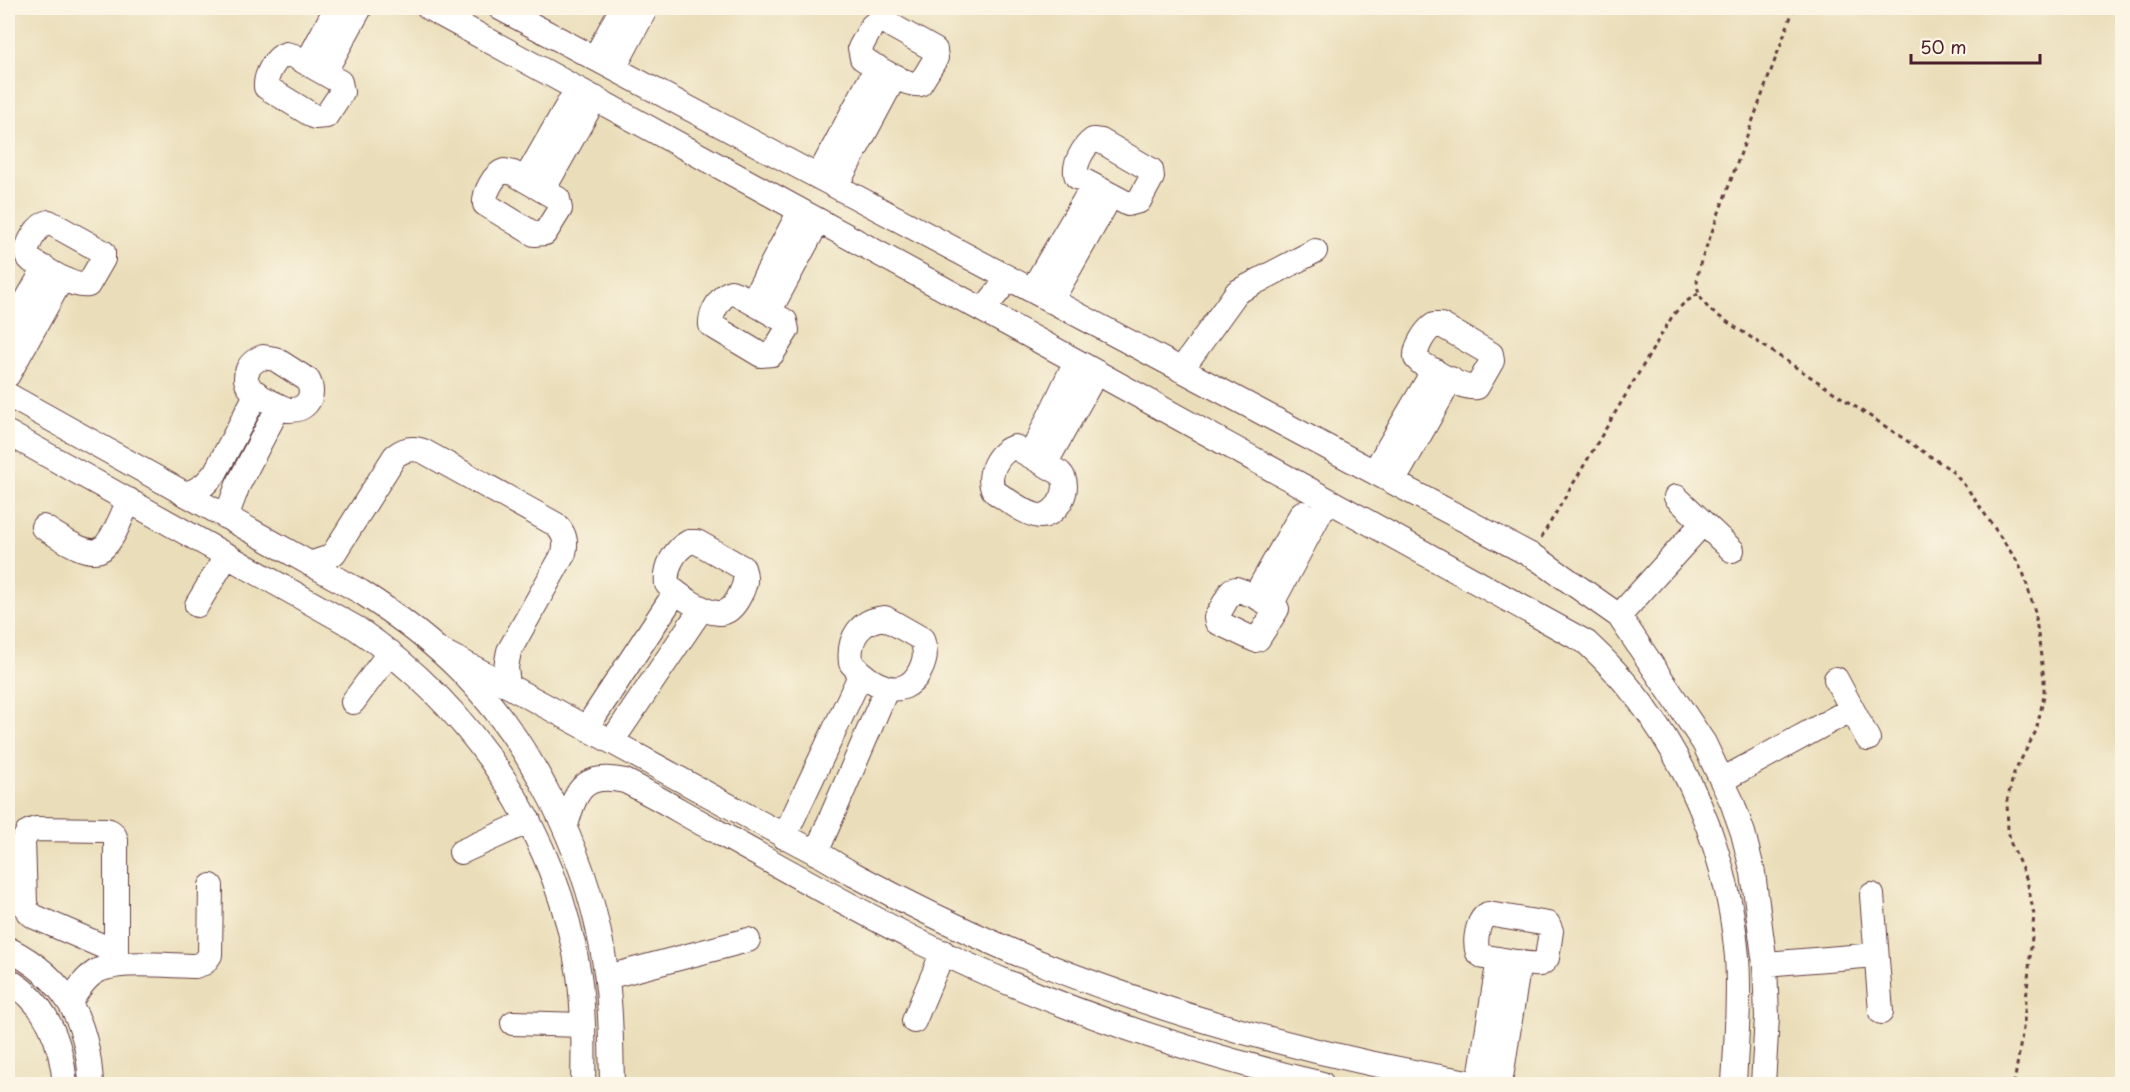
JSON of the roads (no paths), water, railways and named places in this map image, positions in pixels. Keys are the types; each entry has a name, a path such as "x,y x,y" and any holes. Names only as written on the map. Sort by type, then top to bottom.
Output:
{"street":[{"path":"336,8 315,68 360,8"},
{"path":"429,8 1587,643 1615,669 1658,727 1682,767 1706,819 1725,882 1737,957 1737,1020 1731,1083"},
{"path":"500,8 1538,560 1619,616 1692,724 1722,780 1743,833 1753,873 1765,963 1767,1017 1763,1084"},
{"path":"604,63 622,8"},
{"path":"604,63 646,8"},
{"path":"827,181 886,71"},
{"path":"534,185 586,94"},
{"path":"731,173 751,141"},
{"path":"1041,295 1102,191"},
{"path":"761,307 809,216"},
{"path":"1181,370 1237,292 1315,251"},
{"path":"8,333 53,273 8,375"},
{"path":"983,310 1009,278"},
{"path":"263,357 275,359 308,380 312,391 308,401 299,409 294,410 279,406 248,385 246,373 252,362 263,357"},
{"path":"1038,459 1086,367"},
{"path":"1383,477 1442,375"},
{"path":"184,494 196,491 208,483 257,393"},
{"path":"8,395 388,609 439,650 462,672 503,722 537,775 565,829 587,887 600,937 607,977 612,1084"},
{"path":"226,517 238,485 279,406"},
{"path":"52,457 66,428"},
{"path":"8,433 356,628 390,652 429,685 470,730 508,784 529,821 554,879 565,912 579,976 584,1084"},
{"path":"310,564 334,553 395,456 407,450 419,449 555,524 565,540 564,553 509,651 506,667 508,685"},
{"path":"1263,601 1320,496"},
{"path":"1676,497 1732,550"},
{"path":"43,527 86,551 98,551 106,546 129,500"},
{"path":"1619,616 1703,523"},
{"path":"689,542 697,542 743,568 746,576 745,585 734,605 719,613 702,608 675,593 667,584 667,570 677,551 689,542"},
{"path":"197,605 227,555"},
{"path":"587,727 675,593"},
{"path":"612,741 702,608"},
{"path":"885,618 922,639 926,652 925,662 915,680 907,686 896,689 887,688 861,674 851,663 851,645 865,623 885,618"},
{"path":"439,650 587,727 784,837 931,914 1085,981 1244,1034 1325,1055 1479,1084 1509,960 1500,1084"},
{"path":"353,702 390,652"},
{"path":"784,837 861,674"},
{"path":"1836,679 1868,739"},
{"path":"816,852 887,688"},
{"path":"1722,780 1852,709"},
{"path":"565,829 574,798 580,789 602,778 625,781 842,901 1004,981 1088,1015 1173,1044 1323,1084"},
{"path":"461,852 529,821"},
{"path":"70,1002 91,975 116,958 116,841 113,833 106,830 36,829 28,832 23,841 25,903 28,912 116,958 195,966 204,963 210,955 211,886"},
{"path":"1725,882 1753,873"},
{"path":"842,901 853,874"},
{"path":"1872,895 1881,1012"},
{"path":"607,977 748,940"},
{"path":"8,949 42,970 70,1002 80,1021 86,1041 91,1084"},
{"path":"915,1021 943,952"},
{"path":"1765,963 1876,955"},
{"path":"8,980 28,995 48,1019 60,1048 65,1084"},
{"path":"513,1023 583,1024"}]}
